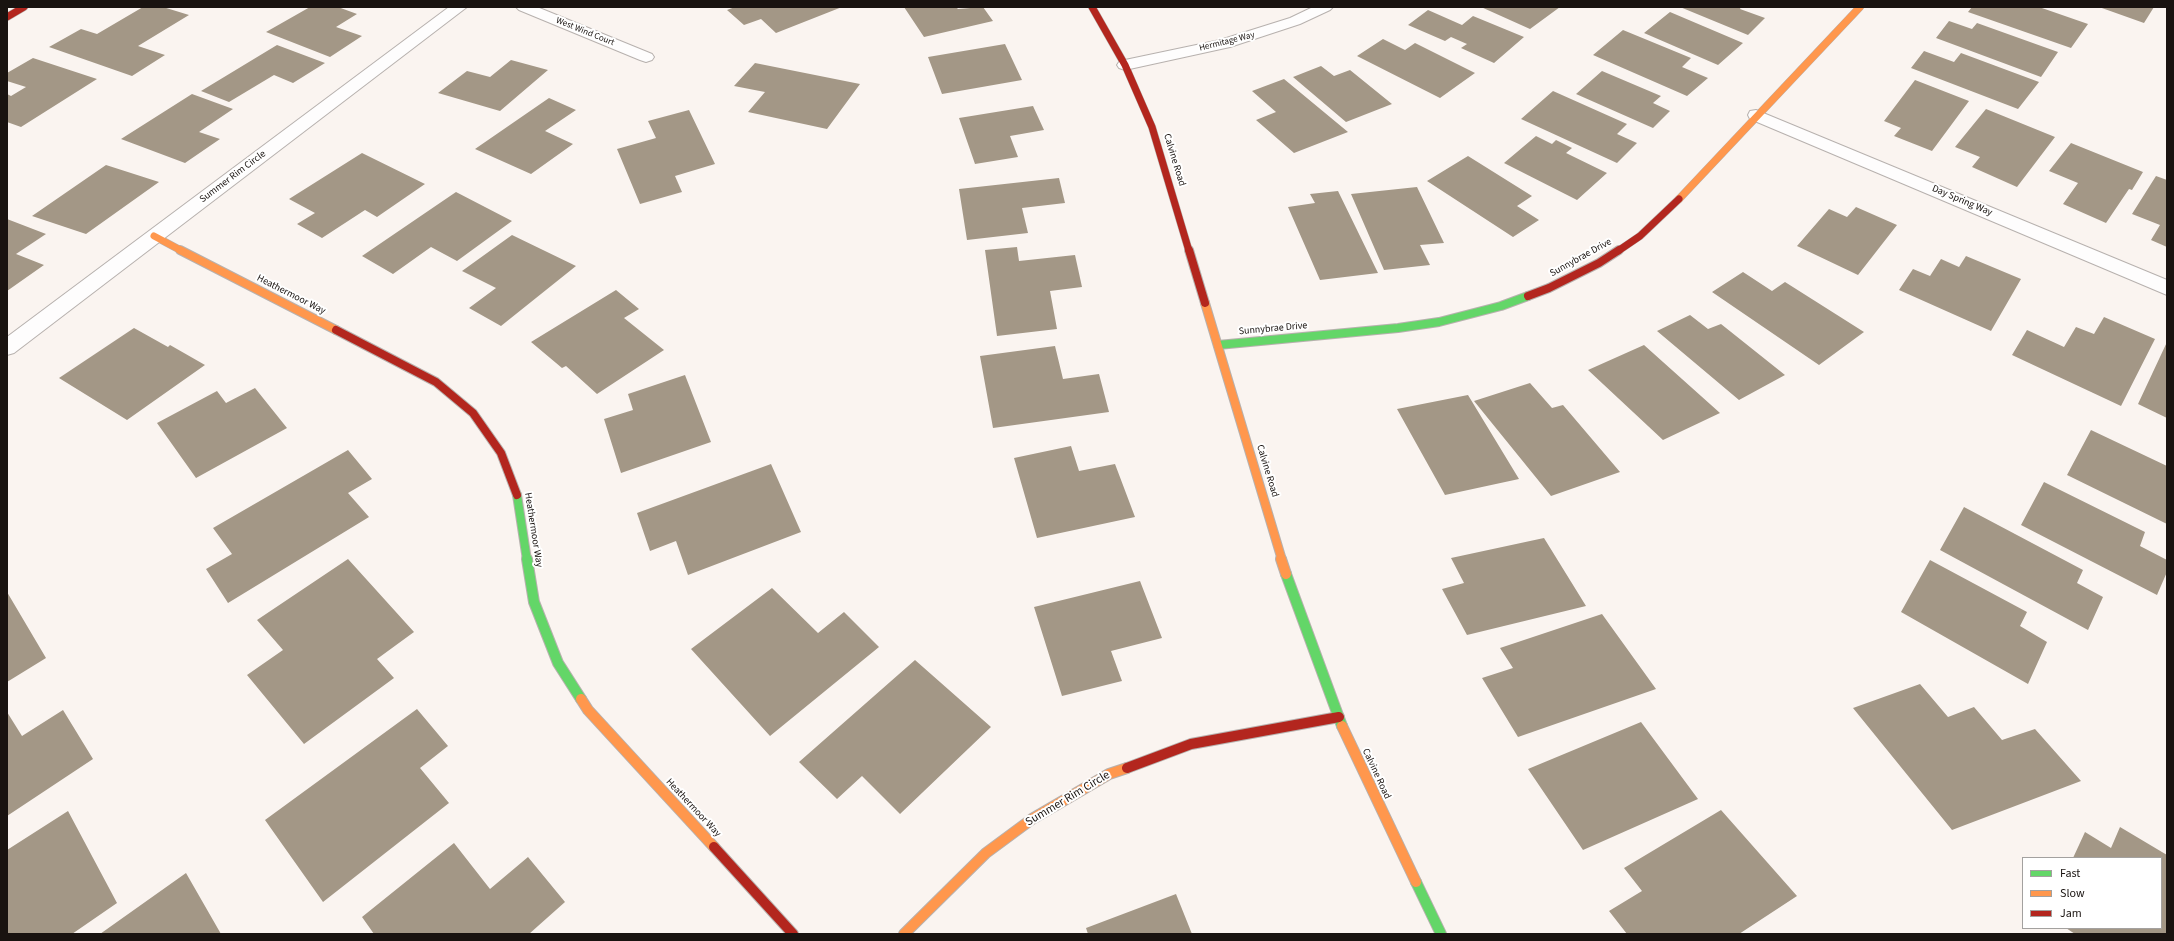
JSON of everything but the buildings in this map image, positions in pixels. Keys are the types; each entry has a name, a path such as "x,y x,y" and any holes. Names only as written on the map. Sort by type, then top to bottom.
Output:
{"street":[{"path":"7,17 24,7"},
{"name":"Summer Rim Circle","path":"7,348 459,7"},
{"name":"West Wind Court","path":"524,7 646,57"},
{"name":"Calvine Road","path":"1092,7 1125,65 1152,127 1288,581 1339,718 1357,761 1441,934"},
{"name":"Hermitage Way","path":"1125,65 1224,44 1295,21 1326,7"},
{"name":"Sunnybrae Drive","path":"1218,345 1398,328 1438,322 1501,306 1549,288 1598,263 1640,236 1665,212 1860,7"},
{"name":"Day Spring Way","path":"1756,115 2167,288"},
{"name":"Heathermoor Way","path":"154,236 436,382 473,413 501,453 516,490 534,602 558,663 588,710 793,934"},
{"name":"Summer Rim Circle","path":"904,934 986,853 1032,819 1109,774 1191,744 1339,718"}],"traffic: fast":[{"path":"1218,345 1398,328 1439,322 1501,306 1528,296"},
{"path":"517,495 534,602 558,663 581,699"},
{"path":"1286,574 1342,726"},
{"path":"1416,882 1441,934"}],"traffic: slow":[{"path":"1679,199 1860,7"},
{"path":"154,236 336,330"},
{"path":"1205,303 1286,574"},
{"path":"581,699 588,710 714,847"},
{"path":"1342,726 1357,761 1416,882"},
{"path":"904,934 986,853 1032,819 1109,774 1127,768"}],"traffic: jam":[{"path":"7,17 24,7"},
{"path":"1092,7 1125,65 1152,127 1205,303"},
{"path":"1528,296 1549,288 1599,263 1640,236 1679,199"},
{"path":"336,330 436,382 473,413 501,453 517,495"},
{"path":"1127,768 1191,744 1339,717"},
{"path":"714,847 793,934"}]}
